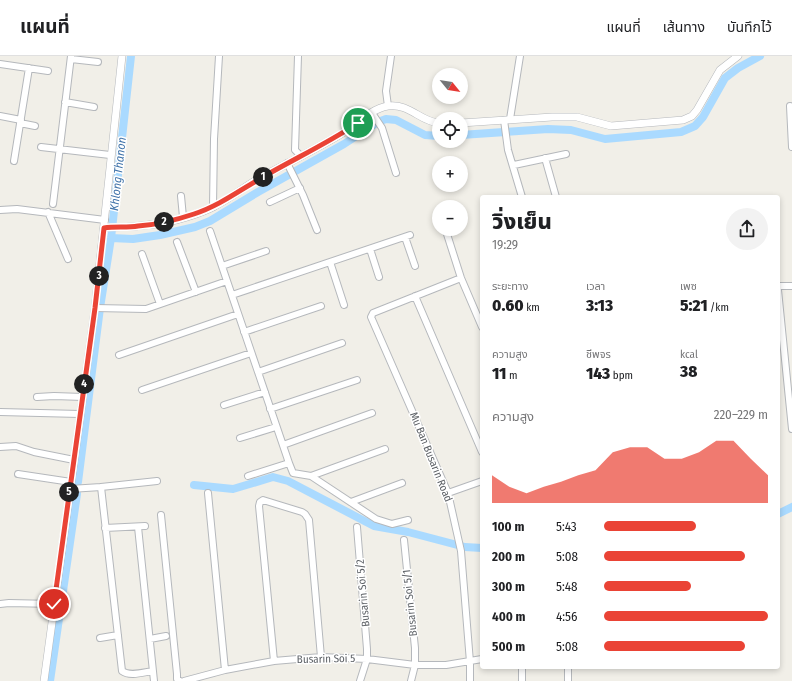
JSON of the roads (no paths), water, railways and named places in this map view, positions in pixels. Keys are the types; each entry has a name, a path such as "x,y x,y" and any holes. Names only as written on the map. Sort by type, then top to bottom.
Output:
{"street":[{"path":"44,681 106,225 110,155 122,56"},
{"path":"212,207 219,56"},
{"path":"298,56 294,150 301,156"},
{"path":"388,106 386,91 391,56"},
{"path":"520,56 506,122 507,141 522,195"},
{"path":"468,123 506,122 552,116 577,117 611,126 683,120 692,116 697,110 720,70 738,56"},
{"path":"53,204 71,57 98,62"},
{"path":"0,64 48,71"},
{"path":"14,161 29,68"},
{"path":"65,102 94,107"},
{"path":"0,210 17,209 48,212 106,225 136,227 183,217 212,207 289,166 301,156 374,115 376,110 388,106 403,107 432,122"},
{"path":"790,106 792,147"},
{"path":"374,115 380,124 387,142 396,173"},
{"path":"0,116 35,126"},
{"path":"41,147 110,155"},
{"path":"514,165 566,154"},
{"path":"546,158 555,195"},
{"path":"289,166 300,188 317,230"},
{"path":"270,202 300,188"},
{"path":"181,196 183,217"},
{"path":"48,212 68,259"},
{"path":"210,231 293,473 311,476 376,519 392,524 408,520"},
{"path":"232,295 408,236 415,266"},
{"path":"448,236 461,278 480,322"},
{"path":"177,242 196,292"},
{"path":"370,249 379,277"},
{"path":"222,266 266,251"},
{"path":"142,254 160,304"},
{"path":"330,262 344,305"},
{"path":"461,278 415,296 480,447"},
{"path":"95,308 146,309 227,281"},
{"path":"780,286 792,286"},
{"name":"Mu Ban Busarin Road","path":"415,296 373,313 372,319 448,493 461,551 470,662 470,681"},
{"path":"244,332 321,306"},
{"path":"780,310 792,429"},
{"path":"119,355 238,314"},
{"path":"258,372 342,343"},
{"path":"142,390 251,353"},
{"path":"270,409 357,380"},
{"path":"224,405 265,392"},
{"path":"37,397 82,397"},
{"path":"0,412 80,414"},
{"path":"283,445 372,414"},
{"path":"240,438 276,427"},
{"path":"0,447 16,446 34,452 74,460"},
{"path":"311,476 385,449"},
{"path":"248,476 289,463"},
{"path":"18,474 79,488 157,481"},
{"path":"448,493 480,482"},
{"path":"351,502 402,483"},
{"path":"101,487 122,671 130,674 153,671"},
{"path":"208,492 225,670"},
{"path":"274,662 259,506 260,502 264,500 302,512 309,520 321,657"},
{"path":"161,515 177,679 180,681"},
{"path":"105,528 142,526 154,681"},
{"name":"Busarin Soi 5/2","path":"357,527 367,649 367,659 360,681"},
{"name":"Busarin Soi 5/1","path":"404,540 415,648 415,665 411,681"},
{"path":"0,604 54,604"},
{"path":"100,638 118,635"},
{"path":"150,639 166,636"},
{"name":"Busarin Soi 5","path":"184,681 225,670 274,662 321,657 367,659 415,665 446,665 480,660"},
{"path":"522,669 522,681"},
{"path":"568,669 568,681"}],"waterway":[{"name":"Khlong Thanon","path":"78,482 100,308 111,238 131,56"},
{"path":"468,135 548,129 571,130 605,139 681,132 695,126 703,117 725,78 738,68 760,56"},
{"path":"111,238 133,239 160,235 195,227 210,221 258,192 344,144 378,122 386,119 396,120 425,135 432,136"},
{"path":"194,485 233,489 273,477 288,481 374,526 408,532 465,547 480,548"},
{"name":"Khlong Thanon","path":"50,681 77,494"},
{"path":"780,513 792,507"}]}
